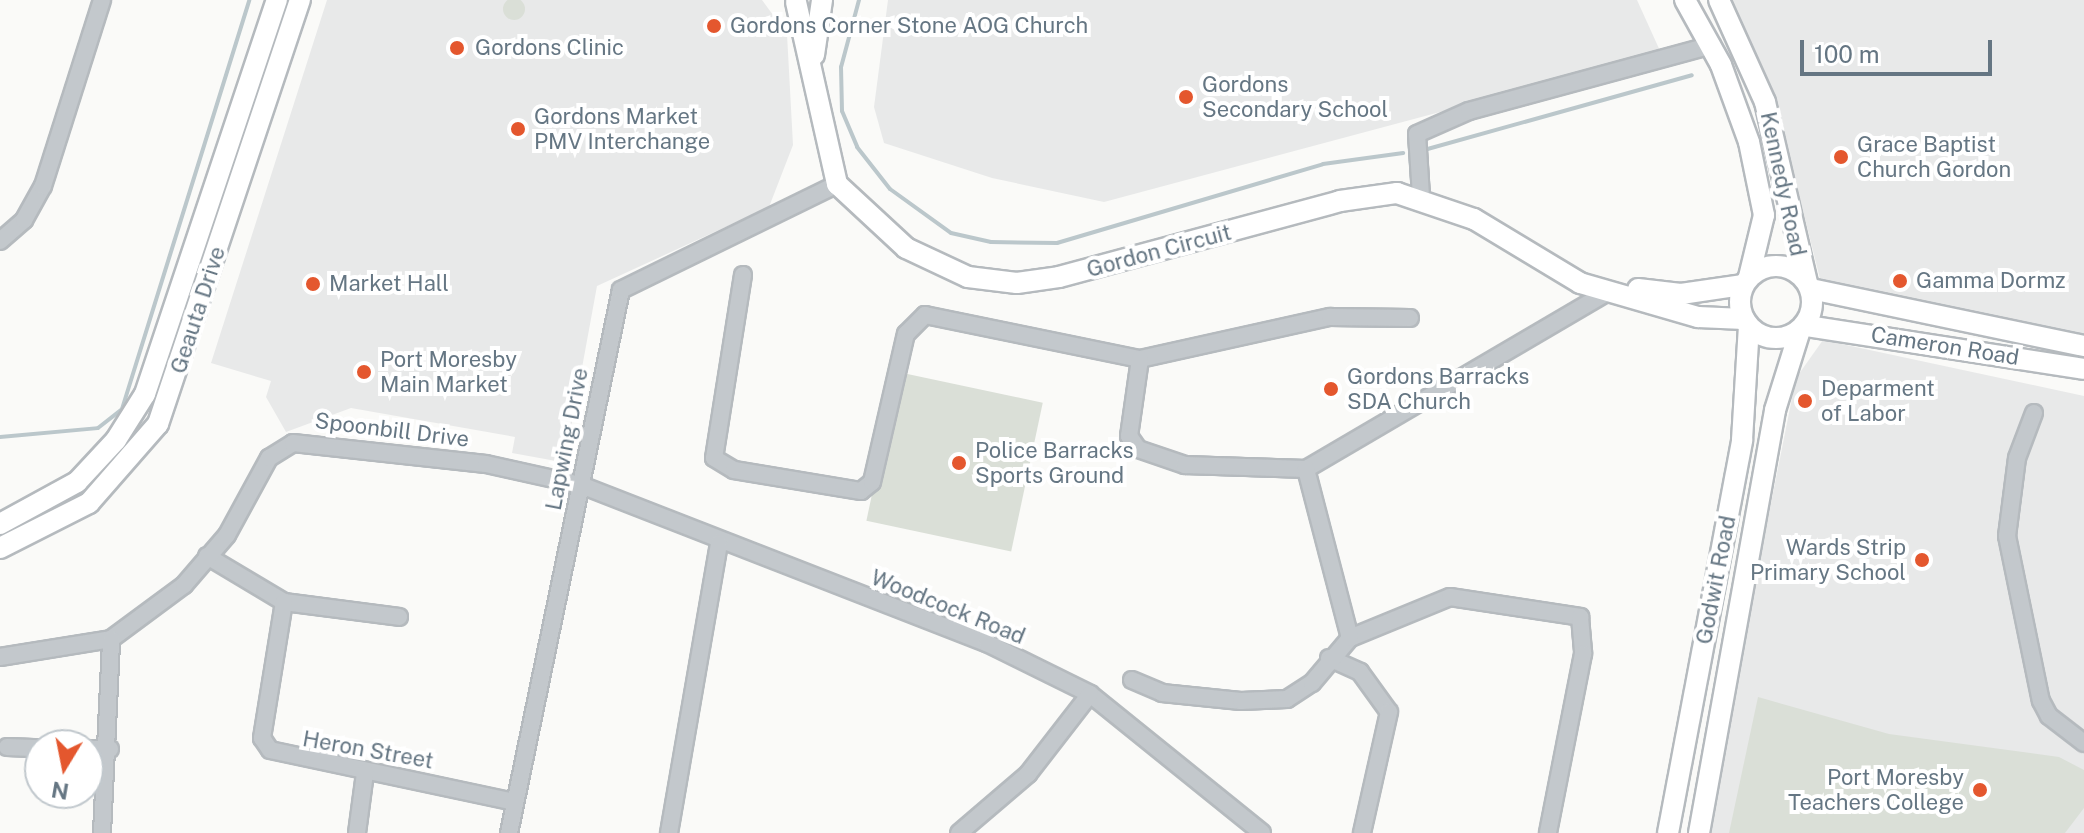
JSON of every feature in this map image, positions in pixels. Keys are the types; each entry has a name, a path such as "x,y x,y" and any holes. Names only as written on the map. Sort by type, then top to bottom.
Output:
{"main road":[{"name":"Geauta Drive","path":"0,524 77,482 116,440 145,394 277,0"},
{"name":"Geauta Drive","path":"0,548 89,503 153,433 300,0"},
{"path":"813,63 821,0 795,1 813,63 837,184"},
{"name":"Kennedy Road","path":"1685,0 1712,45 1761,191 1764,215 1746,281"},
{"name":"Kennedy Road","path":"1719,0 1765,102 1809,286"},
{"name":"Gordon Circuit","path":"837,184 906,248 968,277 1017,283 1116,264 1340,201 1421,196 1474,219 1544,267 1608,292 1698,317 1747,323"},
{"path":"1779,266 1809,286 1803,328 1779,338 1747,323 1746,281 1779,266"},
{"name":"Gordon Circuit","path":"1608,292 1746,281"},
{"name":"Cameron Road","path":"1809,286 2084,346"},
{"name":"Godwit Road","path":"1668,833 1742,440 1747,323"},
{"name":"Cameron Road","path":"1803,328 2084,369"},
{"name":"Godwit Road","path":"1699,833 1775,410 1803,328"}],"street":[{"path":"0,241 24,220 43,186 102,0"},
{"path":"1421,196 1417,134 1469,111 1712,45"},
{"name":"Lapwing Drive","path":"509,833 621,290 837,184"},
{"path":"743,275 711,451 734,470 869,487 906,334 925,315 1140,359 1330,317 1410,318"},
{"path":"1140,359 1129,436 1138,449 1185,465 1306,469 1608,292"},
{"path":"2034,413 2017,458 2007,536 2041,701 2049,716 2084,743"},
{"name":"Spoonbill Drive","path":"0,657 111,639 184,585 227,535 269,458 293,443 486,464 581,485"},
{"path":"1306,469 1350,638"},
{"name":"Woodcock Road","path":"581,485 719,543 987,643 1090,694 1262,833"},
{"path":"669,833 719,543"},
{"path":"207,556 284,602 399,617"},
{"path":"1132,680 1191,697 1287,699 1312,683 1329,658 1350,638 1450,597 1580,617 1583,654 1548,833"},
{"name":"Heron Street","path":"284,602 262,738 283,757 515,802"},
{"path":"102,833 110,749 111,639"},
{"path":"1329,658 1360,672 1389,712 1362,833"},
{"path":"971,830 1028,774 1090,694"},
{"path":"7,747 24,748"},
{"path":"104,749 110,749"},
{"path":"357,833 365,773"}],"shaded area":[{"path":"510,-2 518,-2 525,9 518,20 510,20 503,13 503,5"},
{"path":"327,0 762,0 787,34 793,145 769,207 597,286 566,455 556,461 512,453 515,437 351,408 286,432 266,397 271,381 211,363"},
{"name":"Gordons Secondary School","path":"888,0 1637,0 1661,53 1104,202 992,178 884,143 874,107"},
{"path":"1728,0 2084,0 2084,337 1823,291 1778,110"},
{"name":"Wards Strip Primary School","path":"1823,340 2084,396 2084,833 1705,833 1796,378"},
{"name":"Police Barracks Sports Ground","path":"898,372 1043,403 1011,551 866,521"},
{"path":"1758,697 1889,734 2059,757 2084,770 2084,808 2065,833 1729,833"}],"waterway":[{"path":"0,437 98,428 122,409 249,0"},
{"path":"859,0 841,67 842,111 857,147 890,189 951,233 991,242 1057,243 1323,164 1403,153"},
{"path":"1424,150 1692,75"}],"place":[{"name":"Gordons Corner Stone AOG Church","path":"714,26"},
{"name":"Gordons Clinic","path":"457,48"},
{"name":"Gordons Secondary School","path":"1186,97"},
{"name":"Gordons Market PMV Interchange","path":"518,129"},
{"name":"Grace Baptist Church Gordon","path":"1841,157"},
{"name":"Gamma Dormz","path":"1900,281"},
{"name":"Market Hall","path":"313,284"},
{"name":"Port Moresby Main Market","path":"364,372"},
{"name":"Gordons Barracks SDA Church","path":"1331,389"},
{"name":"Deparment of Labor","path":"1805,401"},
{"name":"Police Barracks Sports Ground","path":"959,463"},
{"name":"Wards Strip Primary School","path":"1922,560"},
{"name":"Port Moresby Teachers College","path":"1980,790"}]}
